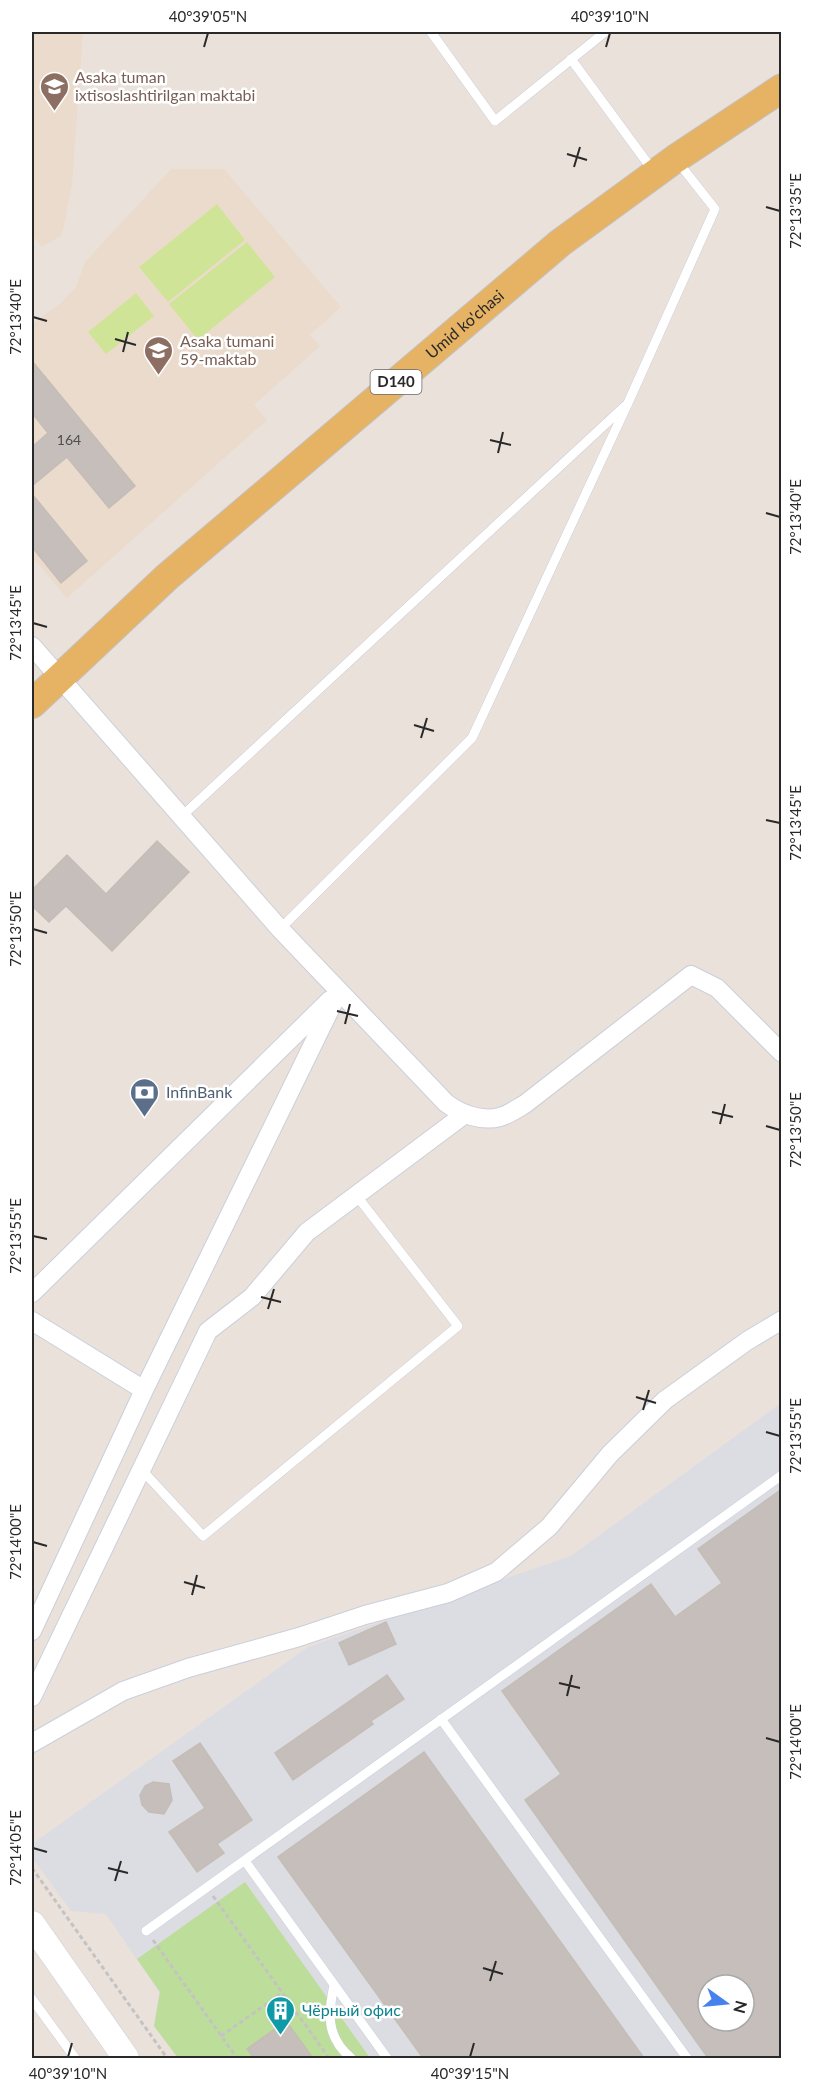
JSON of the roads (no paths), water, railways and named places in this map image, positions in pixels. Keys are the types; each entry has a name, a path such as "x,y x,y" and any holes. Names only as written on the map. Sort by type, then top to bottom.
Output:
{"main road":[{"name":"Umid ko'chasi","path":"32,704 167,577 542,258 665,166 782,88"},
{"path":"32,1924 126,2058"}],"street":[{"path":"32,646 280,929 446,1103 460,1113 483,1118 500,1117 525,1104 691,975 717,988 782,1053"},
{"path":"32,1293 339,991"},
{"path":"32,1631 144,1390 339,991"},
{"path":"32,1697 208,1331 252,1297 307,1232 465,1114"},
{"path":"32,1743 123,1691 188,1668 299,1637 365,1615 448,1593 496,1572 549,1527 610,1454 665,1400 747,1341 782,1320"},
{"path":"32,1321 144,1390"}],"lane":[{"path":"431,32 495,121 605,32"},
{"path":"280,929 472,738 628,403 715,209 665,166 571,59"},
{"path":"182,816 628,403"},
{"path":"141,1469 203,1536 458,1326 356,1195"},
{"path":"146,1930 782,1475"},
{"path":"441,1719 687,2058"},
{"path":"245,1861 387,2058"},
{"path":"334,1984 329,2009 332,2031 342,2050 351,2058"},
{"path":"32,1999 75,2058"}],"place":[{"name":"Asaka tuman ixtisoslashtirilgan maktabi","path":"54,112"},
{"name":"Asaka tumani 59-maktab","path":"159,376"},
{"name":"InfinBank","path":"145,1118"},
{"name":"Чёрный офис","path":"281,2036"}]}
